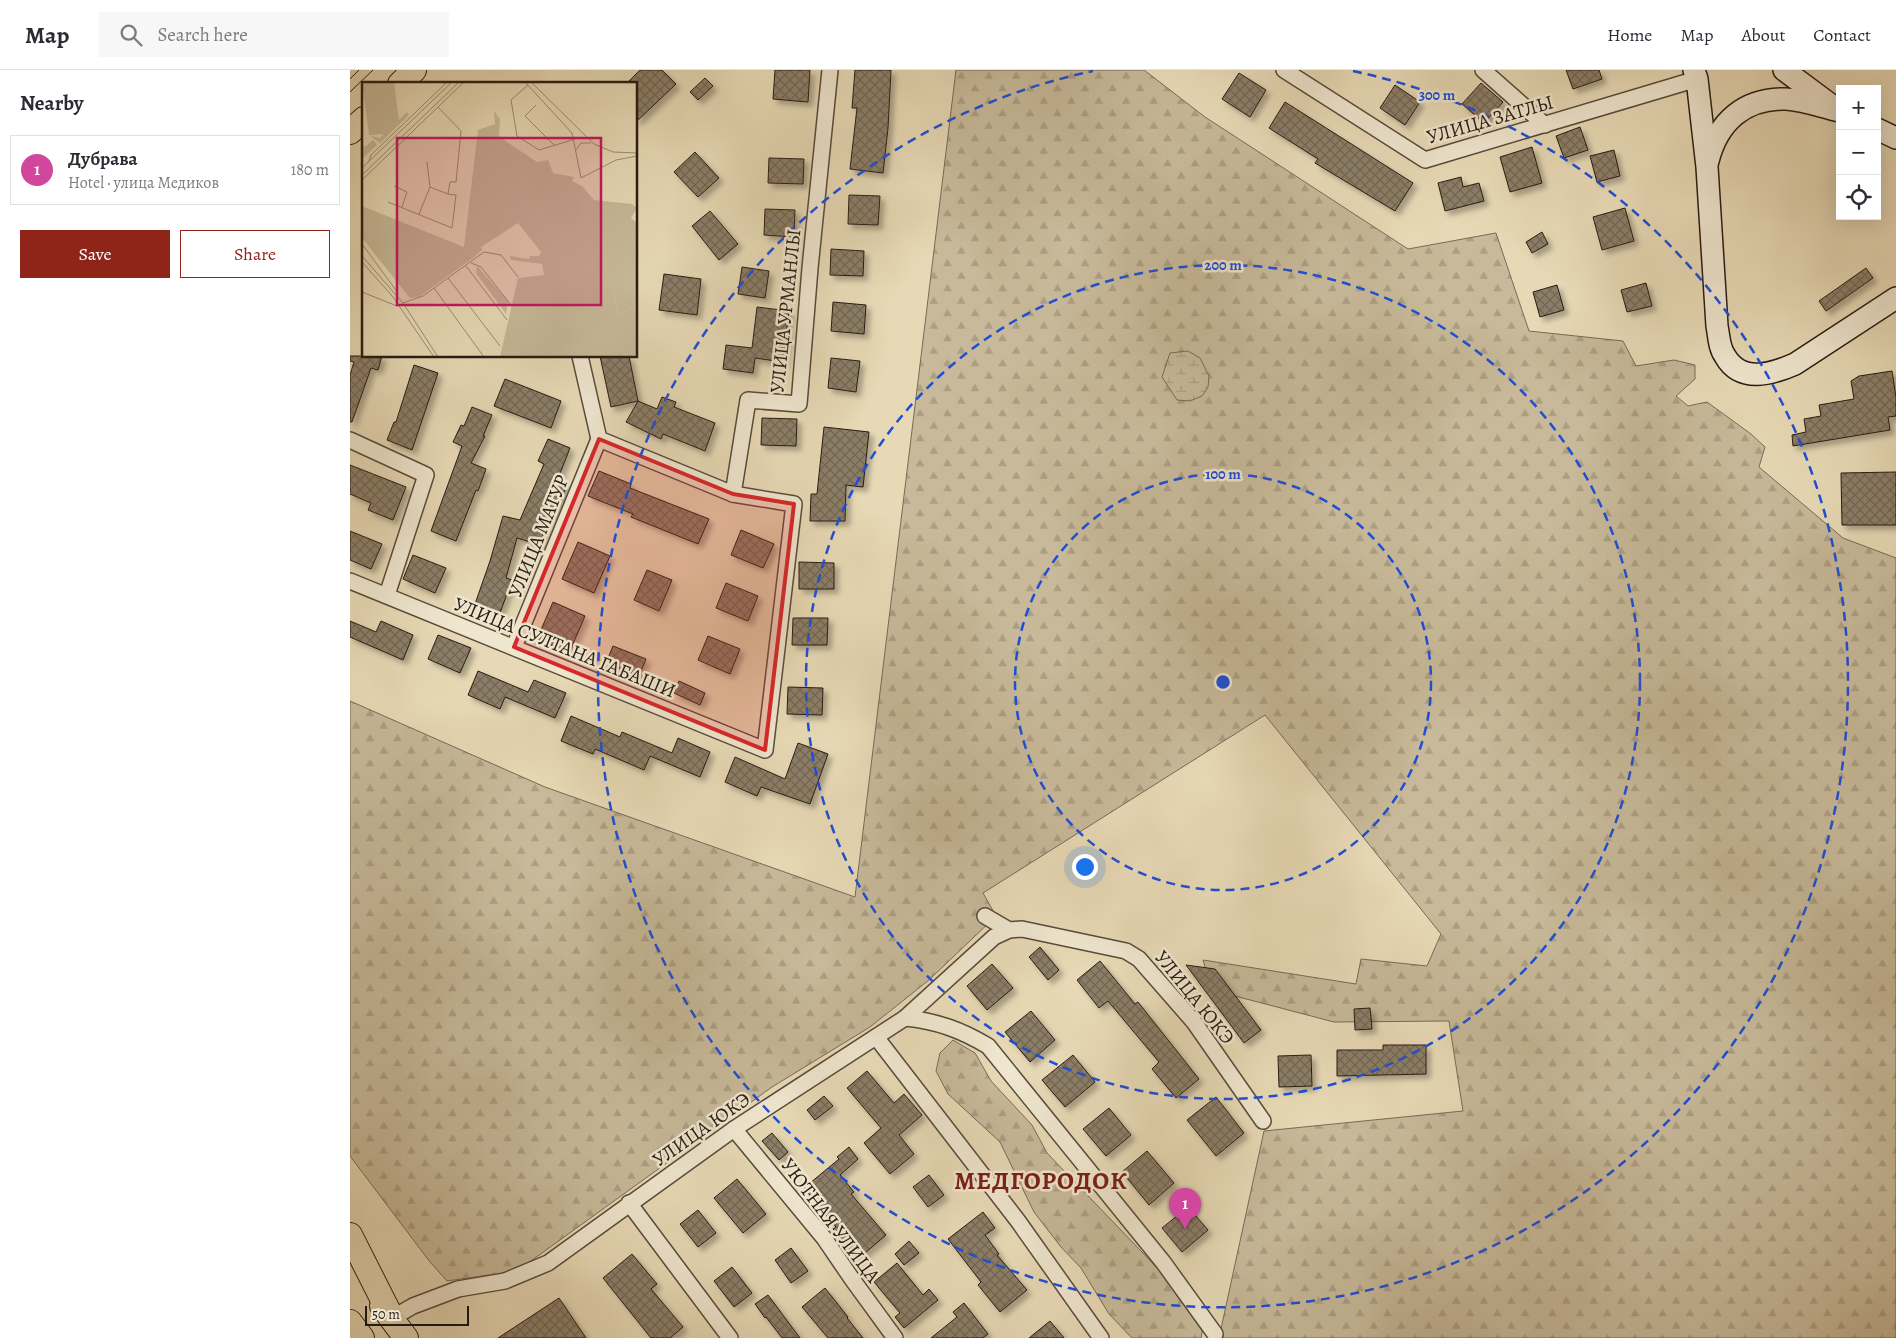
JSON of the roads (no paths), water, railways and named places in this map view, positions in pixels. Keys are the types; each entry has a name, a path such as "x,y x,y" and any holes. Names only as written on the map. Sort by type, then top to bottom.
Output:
{"main road":[{"path":"402,82 414,70"},
{"path":"350,132 362,121"},
{"path":"350,1234 392,1318"},
{"path":"350,1269 392,1318 406,1338"},
{"path":"350,1322 362,1338"}],"street":[{"name":"УЛИЦА УРМАНЛЫ","path":"733,494 748,400 799,404 810,268 830,70"},
{"name":"УЛИЦА ЗАТЛЫ","path":"1284,70 1424,160 1545,125 1696,74"},
{"path":"1483,70 1545,125"},
{"path":"1784,70 1836,108"},
{"path":"1696,74 1707,167 1717,326 1722,350 1732,365 1741,371 1753,375 1765,375 1779,371 1795,364 1896,298"},
{"path":"1707,167 1712,146 1719,131 1729,119 1742,109 1771,99 1788,99 1836,110"},
{"path":"1879,130 1896,138"},
{"path":"580,358 599,439 733,494"},
{"name":"УЛИЦА МАТУР","path":"514,648 599,439"},
{"path":"350,440 426,475 387,595"},
{"name":"УЛИЦА СУЛТАНА ГАБАШИ","path":"350,580 765,750 794,504 733,494"},
{"name":"УЛИЦА ЮКЭ","path":"985,916 1009,930"},
{"name":"УЛИЦА ЮКЭ","path":"392,1318 413,1306 458,1289 505,1281 548,1263 734,1129 905,1018 994,937 1009,930 1022,929 1126,951 1139,959 1194,1022 1264,1120"},
{"path":"905,1018 929,1020 968,1034 988,1046 1163,1262 1215,1334"},
{"path":"876,1037 1018,1221 1100,1338"},
{"name":"УЮТНАЯ УЛИЦА","path":"734,1129 824,1238 895,1338"},
{"path":"629,1203 730,1338"}],"tram line":[{"path":"350,79 359,70"},
{"path":"350,92 373,70"}],"place":[{"name":"Дубрава","path":"1185,1229"}],"district":[{"name":"МЕДГОРОДОК","path":"1041,1180"}]}
